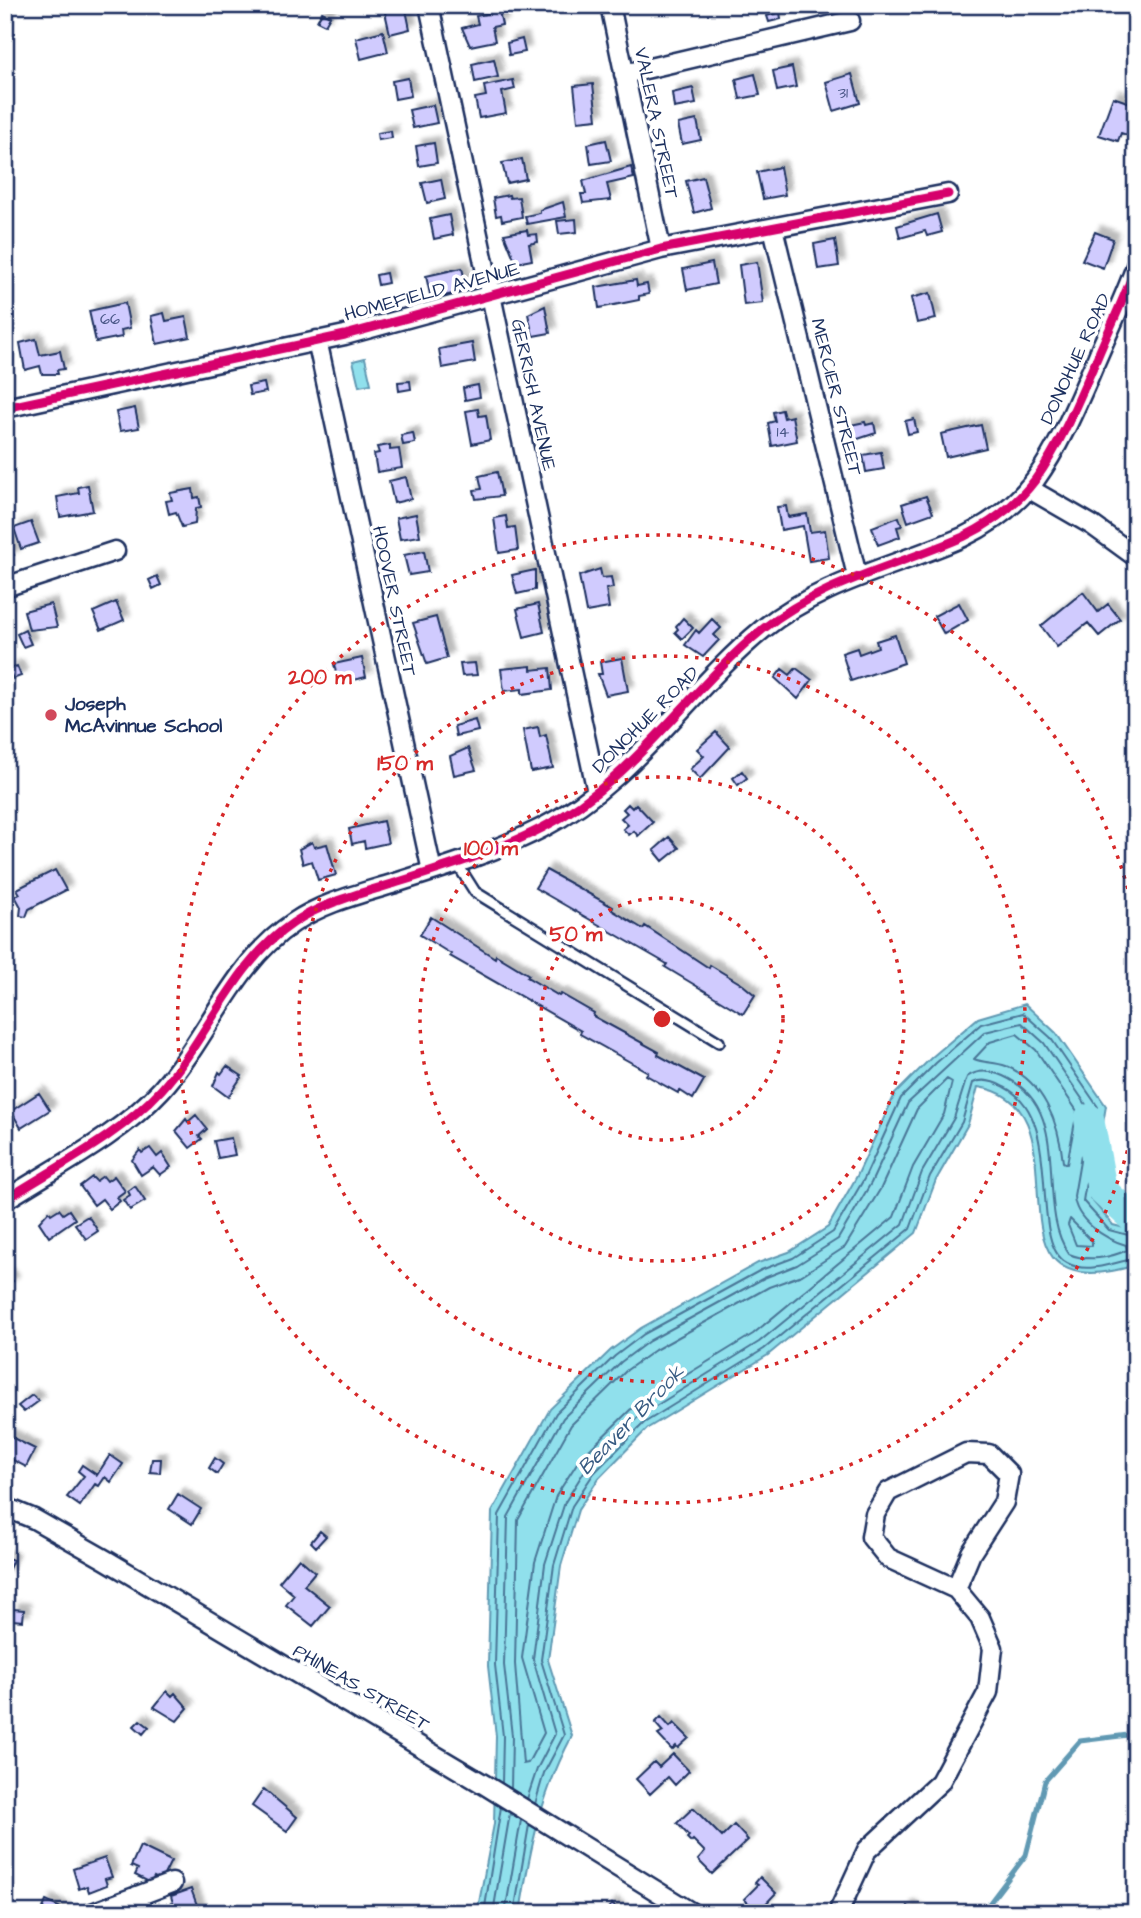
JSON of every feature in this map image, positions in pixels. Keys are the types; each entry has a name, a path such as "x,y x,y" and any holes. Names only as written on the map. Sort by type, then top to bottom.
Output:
{"street":[{"name":"GERRISH AVENUE","path":"429,5 597,792"},
{"name":"VALERA STREET","path":"610,5 661,249"},
{"path":"624,74 850,21"},
{"name":"HOMEFIELD AVENUE","path":"5,408 317,341 661,249 948,194"},
{"name":"MERCIER STREET","path":"773,228 857,576"},
{"name":"DONOHUE ROAD","path":"5,1200 109,1133 150,1101 186,1058 248,966 278,933 329,904 456,862 535,831 597,792 639,756 767,626 800,604 857,576 982,527 1028,488 1054,448 1080,398 1136,266"},
{"name":"HOOVER STREET","path":"317,341 432,870"},
{"path":"1028,488 1092,525 1136,557"},
{"path":"5,587 115,551"},
{"path":"838,1913 867,1850 940,1782 988,1692 993,1648 980,1618 956,1589 888,1558 871,1536 875,1514 888,1492 966,1453 989,1454 1009,1474 1004,1502 971,1553 956,1589"},
{"name":"PHINEAS STREET","path":"5,1507 34,1519 96,1554 485,1785 692,1913"},
{"path":"92,1913 172,1883"},
{"path":"137,1896 145,1913"}],"lane":[{"path":"456,862 475,892 719,1042"}],"water":[{"path":"365,358 371,384 359,386 353,361"},
{"path":"1025,1004 1056,1033 1106,1106 1090,1198 1113,1225 1136,1231 1136,1265 1085,1273 1056,1262 1043,1236 1036,1165 1029,1129 1012,1102 978,1087 968,1124 936,1180 916,1233 768,1355 648,1428 599,1478 578,1510 561,1566 548,1660 572,1736 552,1779 538,1822 520,1913 477,1913 494,1824 496,1736 488,1666 492,1512 550,1409 611,1350 641,1328 758,1263 789,1252 828,1227 857,1176 895,1094 931,1058 978,1018"}],"building":[{"path":"405,5 410,29 390,34 384,8"},
{"path":"768,5 780,5 781,8 769,11"},
{"path":"499,11 502,25 492,27 495,41 470,46 462,28 478,24 476,16"},
{"path":"322,12 330,16 325,25 317,21"},
{"path":"780,12 781,19 769,22 767,16"},
{"path":"383,31 388,52 361,59 356,38"},
{"path":"522,39 525,52 509,55 507,43"},
{"path":"494,59 498,77 475,82 472,64"},
{"path":"792,67 796,87 777,91 773,71"},
{"path":"755,74 760,95 740,99 736,79"},
{"path":"852,74 860,103 834,111 826,82"},
{"path":"408,78 411,96 395,99 392,81"},
{"path":"513,80 515,89 502,92 506,113 479,118 475,98 486,96 484,86"},
{"path":"593,84 597,119 578,121 574,86"},
{"path":"693,88 696,104 674,108 672,93"},
{"path":"1113,97 1136,105 1127,135 1121,133 1118,141 1099,135"},
{"path":"433,105 437,123 413,128 409,110"},
{"path":"697,120 701,140 682,144 678,124"},
{"path":"391,131 392,138 378,140 377,133"},
{"path":"606,140 611,161 591,164 588,144"},
{"path":"434,143 437,163 419,166 416,146"},
{"path":"522,159 526,179 507,183 502,163"},
{"path":"631,167 634,178 607,184 611,200 583,203 581,194 586,194 583,181"},
{"path":"780,167 785,195 763,199 757,172"},
{"path":"703,177 711,208 694,213 686,181"},
{"path":"441,179 445,199 427,203 422,183"},
{"path":"509,195 510,198 519,197 522,217 502,221 501,215 496,216 493,198"},
{"path":"563,202 566,217 527,224 525,216 540,213 540,210"},
{"path":"937,214 942,232 927,236 925,231 900,238 897,226"},
{"path":"449,215 453,235 434,239 430,219"},
{"path":"576,219 577,232 559,234 557,221"},
{"path":"527,230 528,235 537,234 538,242 529,244 532,260 516,263 504,234"},
{"path":"1095,232 1113,239 1103,268 1082,260"},
{"path":"835,240 839,266 818,269 814,244"},
{"path":"757,262 763,303 744,305 739,265"},
{"path":"712,263 716,284 687,290 683,269"},
{"path":"462,268 466,285 460,287 461,292 431,299 426,276"},
{"path":"386,273 388,283 378,285 376,275"},
{"path":"636,280 637,286 647,284 649,294 639,296 639,300 599,308 596,287"},
{"path":"930,293 936,319 917,323 911,298"},
{"path":"125,303 130,328 121,330 122,337 96,342 89,311"},
{"path":"545,306 550,333 533,336 528,314"},
{"path":"164,313 166,321 186,317 190,337 157,344 151,316"},
{"path":"36,339 40,355 60,351 64,369 57,370 58,374 42,374 40,366 25,370 20,343"},
{"path":"472,343 475,362 442,368 439,349"},
{"path":"410,381 411,389 399,391 398,382"},
{"path":"264,383 266,392 250,395 248,386"},
{"path":"478,385 480,397 465,400 463,388"},
{"path":"135,408 139,428 120,431 116,412"},
{"path":"478,409 479,416 486,415 490,440 472,444 466,411"},
{"path":"782,410 784,418 792,416 797,441 772,446 768,423 775,421 773,412"},
{"path":"914,419 917,432 908,434 905,421"},
{"path":"865,422 866,425 874,423 876,433 849,442 846,426"},
{"path":"981,425 986,448 946,457 941,434"},
{"path":"413,433 415,443 403,445 401,435"},
{"path":"390,445 390,450 399,449 402,468 377,472 374,454 379,453 377,447"},
{"path":"881,452 884,469 866,472 863,455"},
{"path":"497,472 502,496 476,499 474,490 482,489 479,476"},
{"path":"406,477 411,499 394,503 389,481"},
{"path":"88,485 93,511 60,517 57,497 79,493 78,487"},
{"path":"193,489 194,498 199,497 201,507 196,508 195,524 182,527 176,512 169,514 166,501 172,500 170,493"},
{"path":"926,496 933,513 908,522 902,504"},
{"path":"786,506 788,517 807,514 810,532 825,530 829,558 809,561 803,526 781,530 777,507"},
{"path":"416,514 420,536 400,539 396,518"},
{"path":"506,516 508,528 515,527 518,550 499,553 494,518"},
{"path":"899,517 902,526 897,527 900,537 878,545 872,527"},
{"path":"31,522 39,543 21,549 14,528"},
{"path":"5,536 14,555 5,559"},
{"path":"424,551 428,572 409,575 404,555"},
{"path":"600,569 602,578 611,577 613,588 606,589 609,608 586,612 579,576"},
{"path":"535,570 535,590 517,594 512,575"},
{"path":"157,576 161,585 153,589 149,580"},
{"path":"1083,592 1098,612 1108,604 1120,619 1099,636 1088,623 1057,647 1041,626"},
{"path":"116,602 124,620 101,630 93,612"},
{"path":"959,603 968,620 944,634 934,616"},
{"path":"51,604 57,627 29,630 24,611"},
{"path":"538,604 544,632 524,637 517,609"},
{"path":"436,617 447,658 427,664 413,623"},
{"path":"683,618 693,628 682,639 675,632 678,629 676,626"},
{"path":"712,619 721,628 714,635 719,640 703,657 685,645 696,630 699,633"},
{"path":"25,630 31,644 23,647 17,634"},
{"path":"895,635 904,663 851,681 842,653 857,648 859,654 878,647 876,641"},
{"path":"362,658 366,677 346,682 344,675 337,677 334,664"},
{"path":"622,658 628,691 606,695 598,674 602,674 600,662"},
{"path":"475,663 477,675 462,676 460,664"},
{"path":"17,666 21,676 13,679 9,669"},
{"path":"531,666 531,670 550,668 552,690 522,694 522,689 504,691 501,669"},
{"path":"796,668 812,680 798,699 775,678 782,669 790,675"},
{"path":"475,720 478,731 456,736 454,726"},
{"path":"538,727 540,737 546,735 553,768 531,772 523,730"},
{"path":"716,732 730,747 700,779 690,769 704,756 697,749"},
{"path":"468,748 476,770 454,775 450,756"},
{"path":"742,771 747,778 738,785 733,778"},
{"path":"628,804 632,808 636,804 653,822 638,836 634,831 629,835 623,829 628,825 621,818 627,813 623,809"},
{"path":"383,821 388,843 365,848 364,841 352,844 349,829"},
{"path":"669,837 679,848 663,861 654,850"},
{"path":"312,842 314,847 327,844 336,875 318,880 312,861 303,864 299,849"},
{"path":"55,870 66,890 29,909 26,917 20,916 21,907 15,896 20,894 17,889"},
{"path":"546,870 613,907 612,910 643,929 645,926 709,968 710,965 743,985 755,995 743,1014 665,967 667,964 535,888"},
{"path":"431,917 495,958 496,955 529,975 527,977 594,1013 593,1016 704,1080 693,1099 646,1075 648,1072 580,1034 581,1031 450,956 451,954 420,935"},
{"path":"227,1066 242,1076 228,1097 213,1086 219,1072 221,1074"},
{"path":"39,1093 50,1110 21,1128 11,1111"},
{"path":"196,1115 207,1129 199,1136 202,1139 190,1148 176,1131 186,1119 188,1122"},
{"path":"231,1138 235,1155 218,1158 214,1141"},
{"path":"150,1148 157,1157 162,1153 171,1167 160,1175 153,1167 141,1175 132,1160 140,1150 142,1153"},
{"path":"103,1176 107,1181 114,1176 125,1191 117,1197 120,1201 110,1209 102,1199 94,1205 80,1186 92,1177 96,1181"},
{"path":"135,1186 145,1201 130,1210 123,1200"},
{"path":"59,1209 63,1214 69,1210 75,1219 49,1237 39,1222 49,1211 51,1214"},
{"path":"88,1216 98,1231 86,1239 75,1224"},
{"path":"5,1271 13,1281 5,1287"},
{"path":"32,1395 39,1401 24,1412 18,1406"},
{"path":"5,1434 35,1449 26,1467 5,1456"},
{"path":"110,1455 123,1464 111,1482 105,1477 99,1486 95,1484 80,1506 67,1497 84,1476 78,1471 82,1465 97,1475"},
{"path":"215,1458 223,1464 217,1474 209,1468"},
{"path":"152,1459 161,1459 160,1473 150,1472"},
{"path":"178,1494 201,1509 192,1524 169,1509"},
{"path":"320,1531 326,1536 316,1547 311,1542"},
{"path":"5,1557 13,1560 5,1577"},
{"path":"299,1558 315,1572 304,1585 330,1606 313,1626 286,1605 294,1595 279,1582"},
{"path":"13,1609 24,1610 23,1621 12,1620"},
{"path":"167,1691 172,1696 175,1693 188,1708 177,1721 154,1707"},
{"path":"661,1717 670,1727 674,1723 689,1738 678,1748 676,1746 672,1750 658,1735 663,1732 655,1723"},
{"path":"140,1720 149,1727 143,1734 134,1726"},
{"path":"673,1754 689,1771 675,1785 668,1777 650,1794 636,1779 654,1762 659,1767"},
{"path":"264,1789 297,1817 287,1831 252,1806"},
{"path":"693,1808 722,1837 734,1825 748,1840 712,1874 698,1860 705,1852 693,1840 691,1842 687,1838 689,1836 677,1823"},
{"path":"140,1846 171,1861 161,1881 154,1877 151,1883 135,1875 138,1869 131,1866"},
{"path":"105,1858 112,1877 105,1879 107,1885 89,1892 87,1886 79,1889 73,1869"},
{"path":"760,1877 776,1893 758,1912 744,1899 758,1885 755,1883"},
{"path":"191,1889 200,1913 170,1913 167,1905 173,1903 171,1896"},
{"path":"46,1901 63,1909 62,1913 41,1913"},
{"path":"612,1904 622,1913 604,1913"},
{"path":"908,1906 919,1913 904,1913"}],"waterway":[{"name":"Beaver Brook","path":"1089,1119 1102,1190 1136,1221"},
{"path":"982,1913 1026,1855 1045,1781 1080,1741 1136,1734"}],"cycle path":[{"path":"5,408 345,335 661,249 948,194"},
{"path":"5,1200 87,1150 144,1107 178,1070 237,980 254,959 293,923 354,895 468,859 542,828 575,809 605,786 735,654 786,612 860,576 963,537 993,520 1028,489 1061,436 1136,266"}],"place":[{"name":"Joseph McAvinnue School","path":"51,715"}]}
